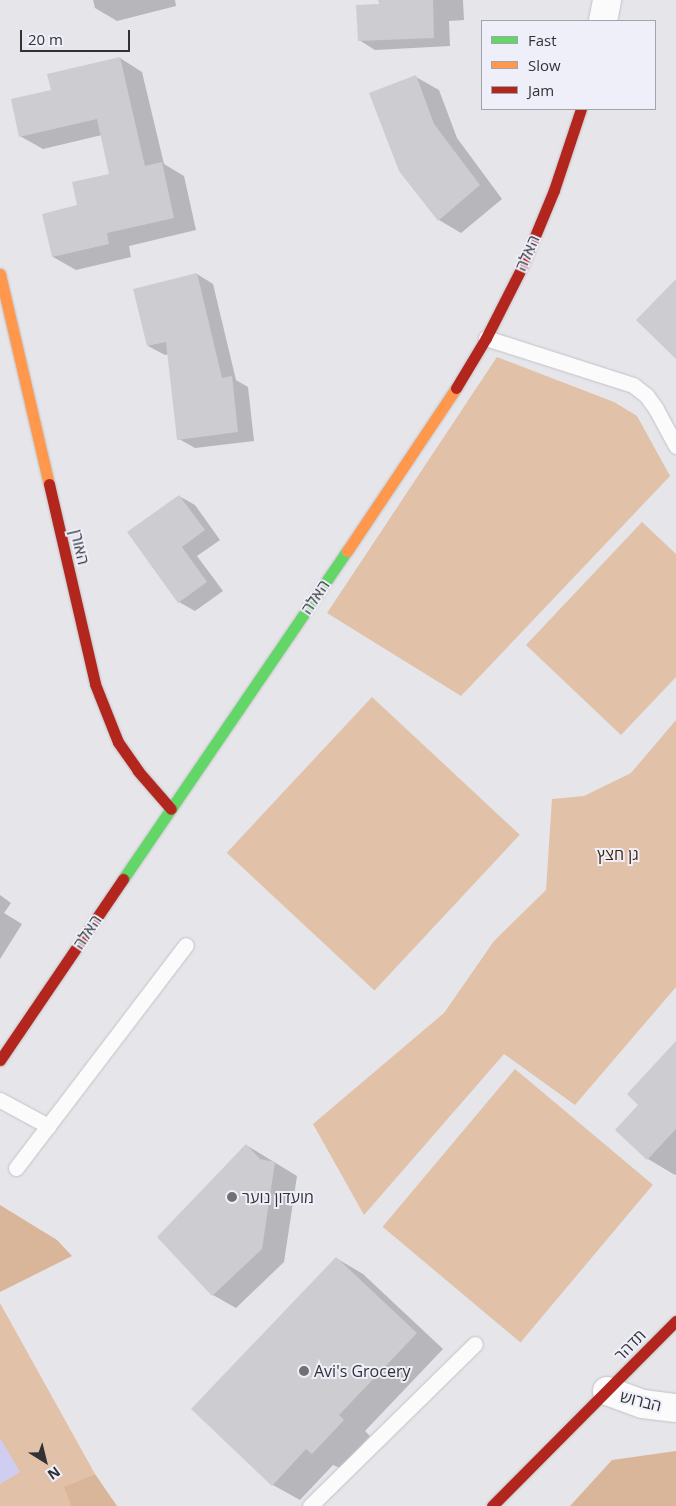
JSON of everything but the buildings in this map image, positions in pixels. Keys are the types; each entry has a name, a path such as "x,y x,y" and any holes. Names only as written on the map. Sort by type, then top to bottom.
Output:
{"street":[{"path":"603,20 607,0"},
{"name":"האלה","path":"0,1060 445,406 486,338 523,265 544,215 581,110"},
{"name":"האורן","path":"0,274 95,684 118,742 138,771 171,808"},
{"name":"תדהר","path":"492,1506 676,1321"},
{"name":"הברוש","path":"607,1391 643,1404 676,1408"}],"lane":[{"path":"486,338 633,385 646,395 656,409 676,446"},
{"path":"16,1168 186,945"},
{"path":"0,1100 48,1126"},
{"path":"310,1506 475,1344"}],"green space":[{"path":"497,357 614,402 637,416 670,476 461,696 327,613"},
{"path":"642,522 676,554 676,677 621,735 526,645"},
{"path":"372,697 520,835 374,991 227,853"},
{"name":"גן חצץ","path":"676,720 676,987 575,1105 504,1054 364,1215 313,1124 444,1013 494,941 546,890 552,799 584,796 631,773"},
{"path":"515,1069 653,1185 520,1343 383,1227"},
{"path":"0,1303 95,1474 65,1487 71,1506 0,1506"}],"shaded area":[{"path":"0,1205 57,1240 72,1256 0,1292"},
{"path":"676,1451 676,1506 570,1506 612,1460"},
{"path":"95,1474 117,1506 71,1506 64,1487"}],"water":[{"path":"0,1438 20,1472 0,1484"}],"traffic: fast":[{"path":"123,879 347,551"}],"traffic: slow":[{"path":"0,274 49,484"},
{"path":"347,551 456,388"}],"traffic: jam":[{"path":"456,388 486,338 523,265 554,190 581,110"},
{"path":"49,484 95,684 118,742 138,771 171,809"},
{"path":"0,1060 123,879"},
{"path":"492,1506 676,1321"}],"place":[{"name":"מועדון נוער","path":"232,1197"},
{"name":"Avi's Grocery","path":"304,1371"}]}
